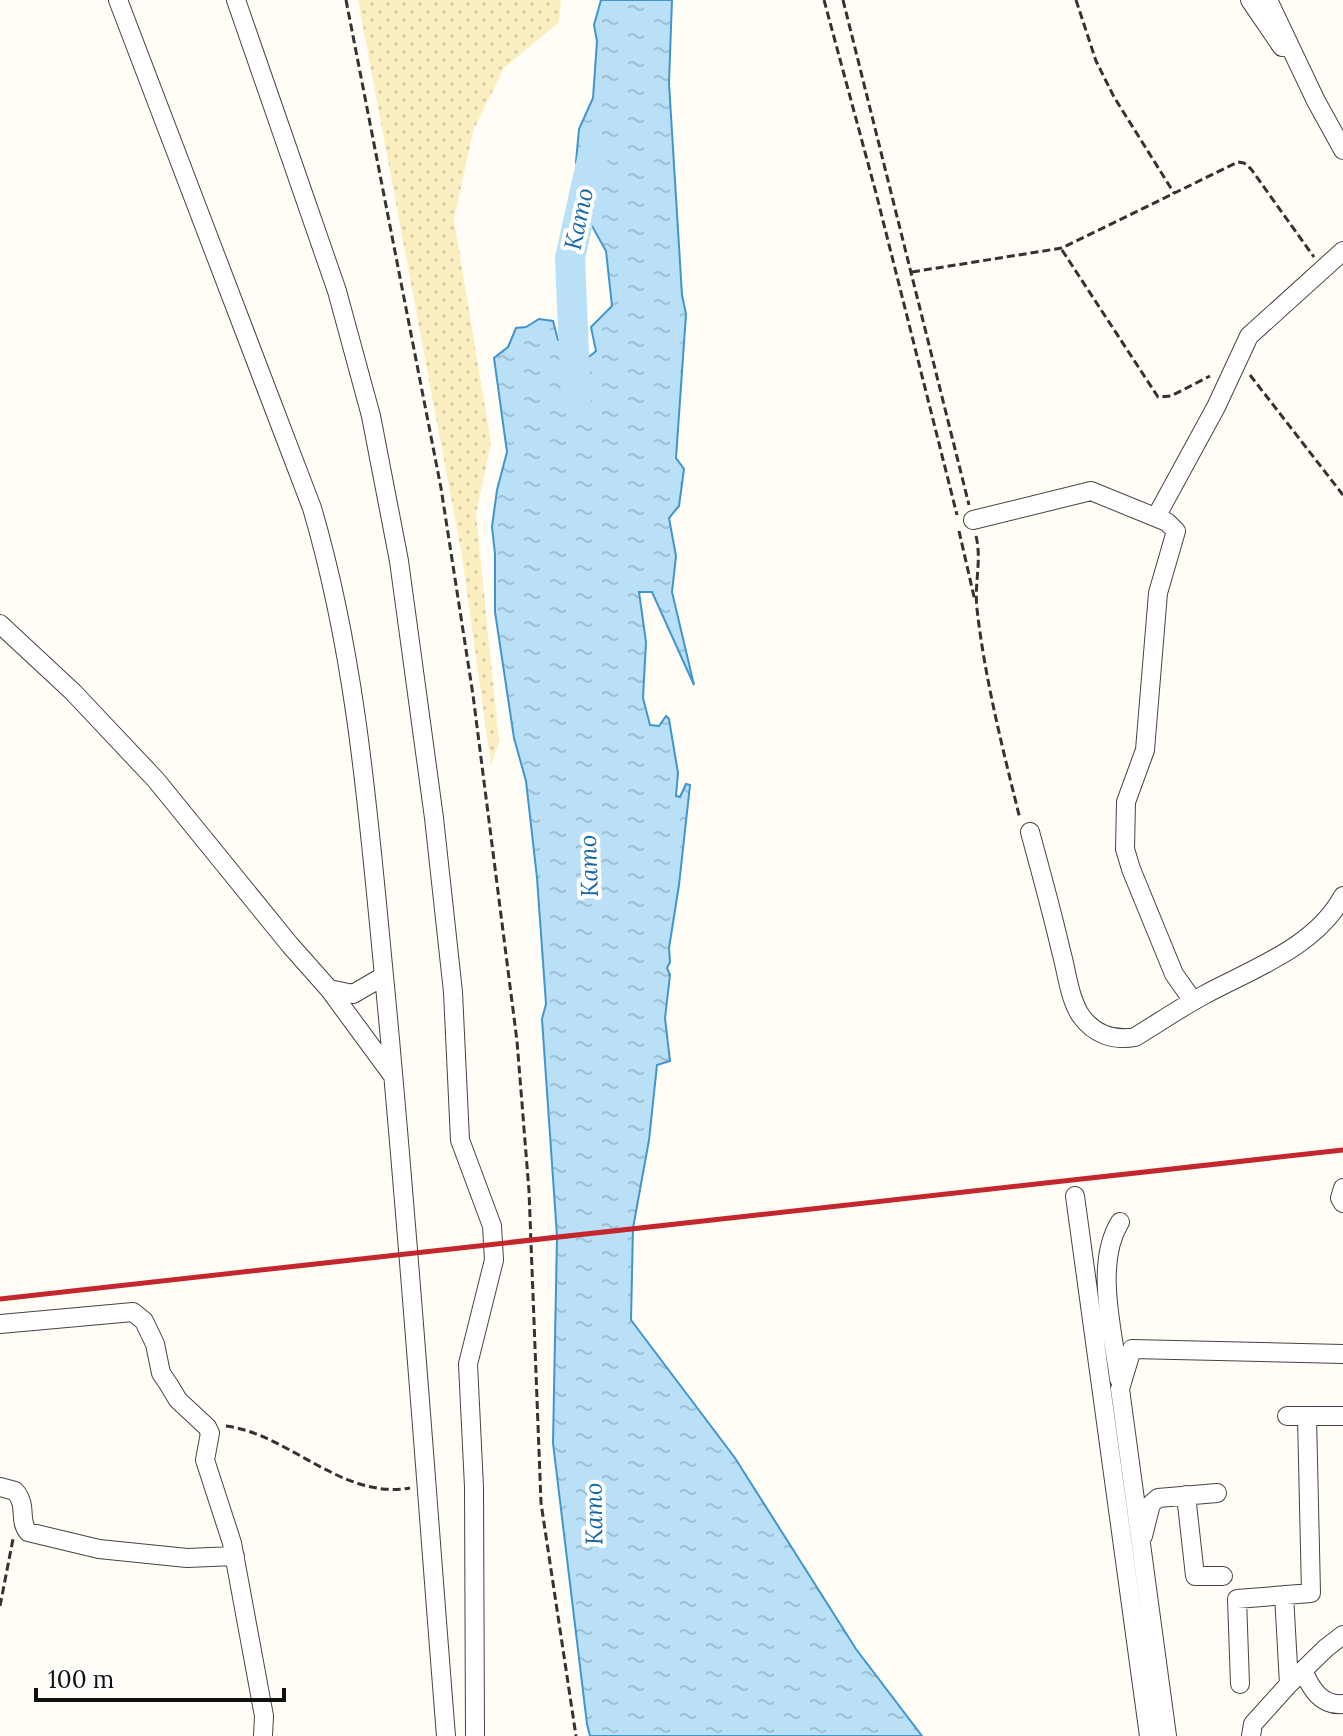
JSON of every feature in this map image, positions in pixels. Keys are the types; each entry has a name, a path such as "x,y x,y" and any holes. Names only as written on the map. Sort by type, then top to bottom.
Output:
{"street":[{"path":"118,0 312,508 332,574 347,646 384,976 446,1736"},
{"path":"236,0 337,291 374,429 399,561 434,818 453,992 460,1140 492,1226 494,1260 468,1364 474,1487 475,1736"},
{"path":"1250,0 1343,126"},
{"path":"1268,0 1343,150"},
{"path":"1156,517 1216,407 1249,336 1343,251"},
{"path":"973,520 1091,491 1173,527 1176,536 1158,593 1145,750 1126,802 1125,849 1165,953 1193,1001"},
{"path":"0,624 73,692 156,780 329,989 393,1076"},
{"path":"1030,832 1074,1000 1088,1025 1100,1033 1122,1039 1135,1037 1193,1001 1289,950 1327,919 1343,896"},
{"path":"329,989 353,994 384,976"},
{"path":"1343,1188 1340,1198 1343,1203"},
{"path":"1075,1196 1149,1736"},
{"path":"1120,1222 1112,1236 1106,1269 1167,1736"},
{"path":"0,1324 133,1312 144,1321 155,1344 161,1373 178,1400 208,1430 205,1460 235,1556 260,1689 263,1736"},
{"path":"1120,1389 1132,1349 1343,1354"},
{"path":"1287,1416 1343,1416"},
{"path":"1240,1684 1237,1599 1311,1593 1307,1416"},
{"path":"0,1487 15,1491 23,1500 25,1530 99,1549 187,1558 225,1559 235,1556"},
{"path":"1141,1546 1151,1504 1158,1498 1217,1493"},
{"path":"1186,1495 1195,1576 1223,1576"},
{"path":"1284,1595 1289,1684"},
{"path":"1251,1736 1253,1724 1289,1684 1343,1635"},
{"path":"1303,1670 1318,1697 1332,1705 1343,1704"}],"path":[{"path":"346,0 441,488 473,695 517,1041 529,1191 541,1503 576,1736"},
{"path":"824,0 880,208 976,605"},
{"path":"843,0 979,546 976,605 987,675 1022,826 1030,832"},
{"path":"1076,0 1096,61 1114,97 1174,193"},
{"path":"912,272 1062,248 1238,162 1244,163 1323,270"},
{"path":"1062,248 1158,397 1171,396 1235,364 1243,366 1343,495"},
{"path":"208,1430 216,1425 248,1432 321,1468 375,1488 395,1491 426,1486"},
{"path":"0,1606 14,1536 25,1530"}],"sand":[{"path":"358,0 561,0 559,22 504,68 473,131 454,220 491,443 476,514 499,742 491,765 462,556"}],"water":[{"path":"601,0 672,0 669,83 682,295 686,314 676,458 684,469 679,506 669,518 676,556 672,592 694,685 652,592 639,592 646,642 643,698 650,725 659,726 666,716 669,719 678,773 676,796 680,797 686,784 690,785 667,968 670,975 665,1018 670,1061 657,1065 649,1140 633,1228 631,1320 735,1458 856,1649 922,1736 590,1736 587,1724 553,1443 557,1236 542,1019 546,1004 537,878 526,781 514,738 495,612 492,527 507,452 494,358 508,347 516,328 526,327 539,319 553,321 558,340 566,339 566,356 584,361 596,351 591,327 612,306 606,251 592,226 576,162 579,129 593,98 597,41 594,25"}],"waterway":[{"name":"Kamo","path":"576,400 570,258 593,155"}],"railway":[{"path":"0,1299 1343,1150"}]}
